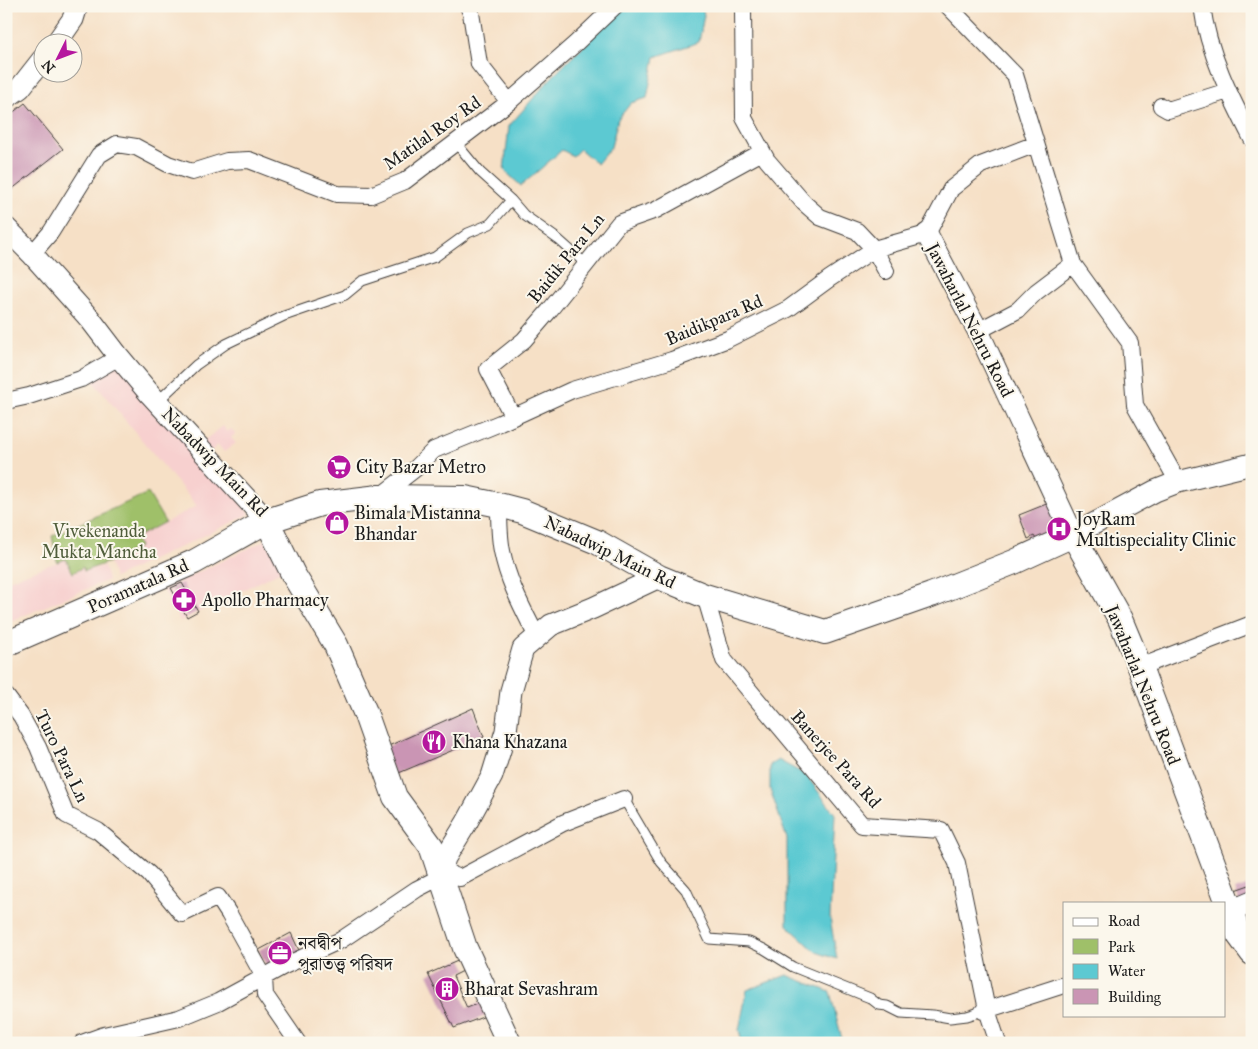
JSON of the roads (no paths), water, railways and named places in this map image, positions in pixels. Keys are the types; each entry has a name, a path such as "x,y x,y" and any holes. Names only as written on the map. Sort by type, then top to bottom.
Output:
{"main road":[{"name":"Nabadwip Main Rd","path":"267,521 320,504 379,497 465,498 499,504 522,511 597,542 659,577 705,596 826,632 931,595 1014,562 1072,535"},
{"name":"Poramatala Rd","path":"6,644 194,562 267,521"},
{"path":"267,521 293,574 336,645 364,712 395,798 431,846 444,875 465,948 510,1043"},
{"name":"Jawaharlal Nehru Road","path":"1072,535 1120,619 1235,915 1238,934 1252,953"}],"street":[{"path":"64,32 73,19 76,6"},
{"path":"468,6 471,13 479,64 509,102"},
{"name":"Matilal Roy Rd","path":"32,254 51,232 99,155 116,144 136,147 168,164 192,172 227,160 249,160 337,194 371,195 405,181 509,102 615,6"},
{"path":"948,6 1015,75 1073,264 1130,343 1135,405 1178,482"},
{"path":"1202,6 1204,23 1228,92 1252,140"},
{"path":"743,7 744,118 762,152 804,203 820,216 857,231 874,249 886,271"},
{"path":"6,98 20,88 32,73"},
{"path":"1161,106 1168,110 1228,92"},
{"path":"927,234 951,189 981,165 1036,144"},
{"name":"Baidik Para Ln","path":"513,417 488,369 524,340 619,223 656,210 762,152"},
{"name":"Nabadwip Main Rd","path":"6,228 90,319 157,402 267,521"},
{"name":"Baidikpara Rd","path":"379,497 415,469 434,450 572,390 672,360 728,339 788,309 874,249 927,234"},
{"name":"Jawaharlal Nehru Road","path":"927,234 978,331 1072,535"},
{"path":"978,331 1018,310 1036,292 1073,264"},
{"path":"6,401 29,396 82,379 119,357"},
{"name":"Nabadwip Main Rd","path":"1072,535 1155,491 1178,482 1252,464"},
{"path":"499,504 502,550 508,572 517,598 537,637"},
{"path":"444,875 445,858 492,776 506,731 511,691 523,649 552,625 659,577"},
{"name":"Banerjee Para Rd","path":"705,596 724,660 862,825 941,830 957,863 985,1011 998,1043"},
{"path":"1140,667 1252,624"},
{"name":"Turo Para Ln","path":"6,696 21,716 38,746 66,815 98,831 120,849 149,874 182,914 218,897 264,981"},
{"path":"82,1043 104,1035 179,1018 218,1002 264,981 284,966 341,940 417,889 444,875 460,878 563,823 624,799"},
{"path":"264,981 265,994 298,1043"},
{"path":"985,1011 1063,985"}],"lane":[{"path":"456,144 480,172 511,200 524,215 559,240 586,264"},
{"path":"157,402 196,365 226,344 284,316 345,295 362,281 436,257 468,233 490,224 511,200"},
{"path":"624,799 661,862 686,890 709,939 749,942 764,948 793,967 870,998 879,1005 887,1006 901,1014 933,1015 950,1018 985,1011"}],"water":[{"path":"624,6 702,6 704,15 699,42 655,57 647,98 631,103 618,119 611,147 597,164 580,149 573,156 562,150 521,186 504,170 509,126 550,79"},
{"path":"778,760 806,775 835,814 830,918 837,959 816,952 787,925 787,839 770,789 770,765"},
{"path":"787,975 830,992 843,1043 742,1043 739,1030 747,990"}],"place":[{"name":"City Bazar Metro","path":"339,467"},
{"name":"Bimala Mistanna Bhandar","path":"337,523"},
{"name":"JoyRam Multispeciality Clinic","path":"1059,529"},
{"name":"Apollo Pharmacy","path":"184,600"},
{"name":"Khana Khazana","path":"434,742"},
{"name":"নবদ্বীপ পুরাতত্ত্ব পরিষদ","path":"280,953"},
{"name":"Bharat Sevashram","path":"447,989"}],"park label":[{"name":"Vivekenanda Mukta Mancha","path":"99,541"}]}
